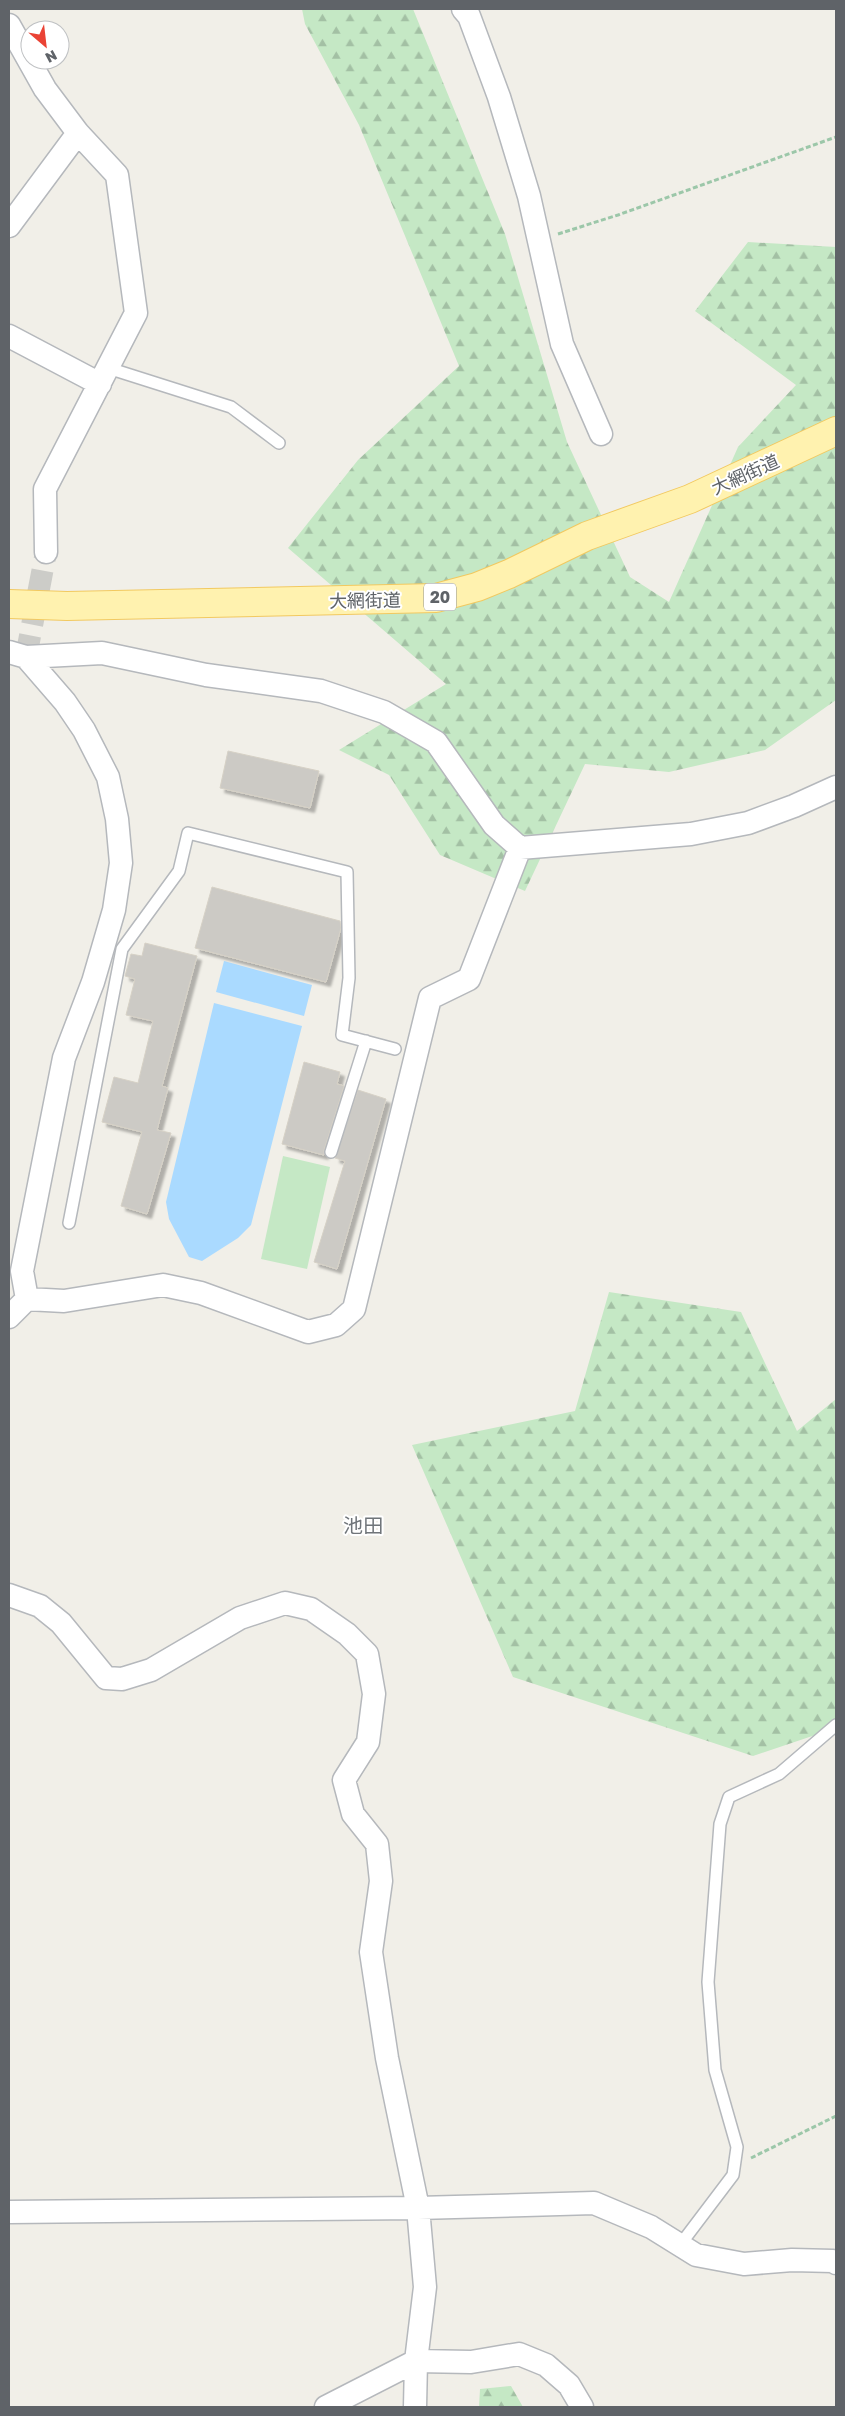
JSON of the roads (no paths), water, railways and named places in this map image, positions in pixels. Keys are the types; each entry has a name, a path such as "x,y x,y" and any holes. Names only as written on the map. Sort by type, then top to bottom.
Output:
{"main road":[{"name":"大網街道","path":"9,604 76,606 436,598 477,587 587,536 690,499 836,430"}],"street":[{"path":"463,9 469,16 499,97 529,196 562,344 601,434"},
{"path":"9,25 45,89 78,133 117,175 136,313 45,489 46,552"},
{"path":"9,226 78,133"},
{"path":"9,336 104,376"},
{"path":"18,655 102,653 206,674 321,691 384,712 436,742 494,826 520,848 692,834 748,822 794,806 836,786"},
{"path":"18,655 65,702 84,730 108,778 117,819 121,863 114,910 92,982 64,1058 22,1271 27,1299"},
{"path":"9,1316 27,1299 64,1301 163,1286 201,1293 308,1332 336,1325 354,1309 430,998 469,978 520,848"},
{"path":"9,1595 40,1606 61,1623 106,1678 122,1678 151,1670 240,1618 285,1603 311,1609 347,1634 367,1654 374,1694 368,1742 344,1780 353,1814 377,1844 381,1882 371,1952 387,2058 418,2208 425,2287 416,2362 415,2407"},
{"path":"9,2212 418,2208 594,2203 651,2227 696,2255 744,2264 792,2260 833,2261 836,2263"},
{"path":"326,2407 416,2362 471,2362 518,2354 546,2365 569,2385 582,2407"}],"lane":[{"path":"104,376 231,407 280,443"},
{"path":"69,1223 122,950 178,871 188,833 347,872 349,978 342,1035 395,1049"},
{"path":"92,982 114,990"},
{"path":"331,1152 366,1041"},
{"path":"680,2245 733,2175 737,2147 715,2070 708,1982 720,1824 729,1796 779,1774 836,1725"}],"water":[{"path":"224,961 312,985 304,1016 216,992"},
{"path":"214,1003 302,1026 251,1225 238,1238 202,1261 189,1257 169,1219 166,1202"}],"tunnel":[{"path":"26,657 46,552"}],"district":[{"name":"池田","path":"363,1525"}]}
